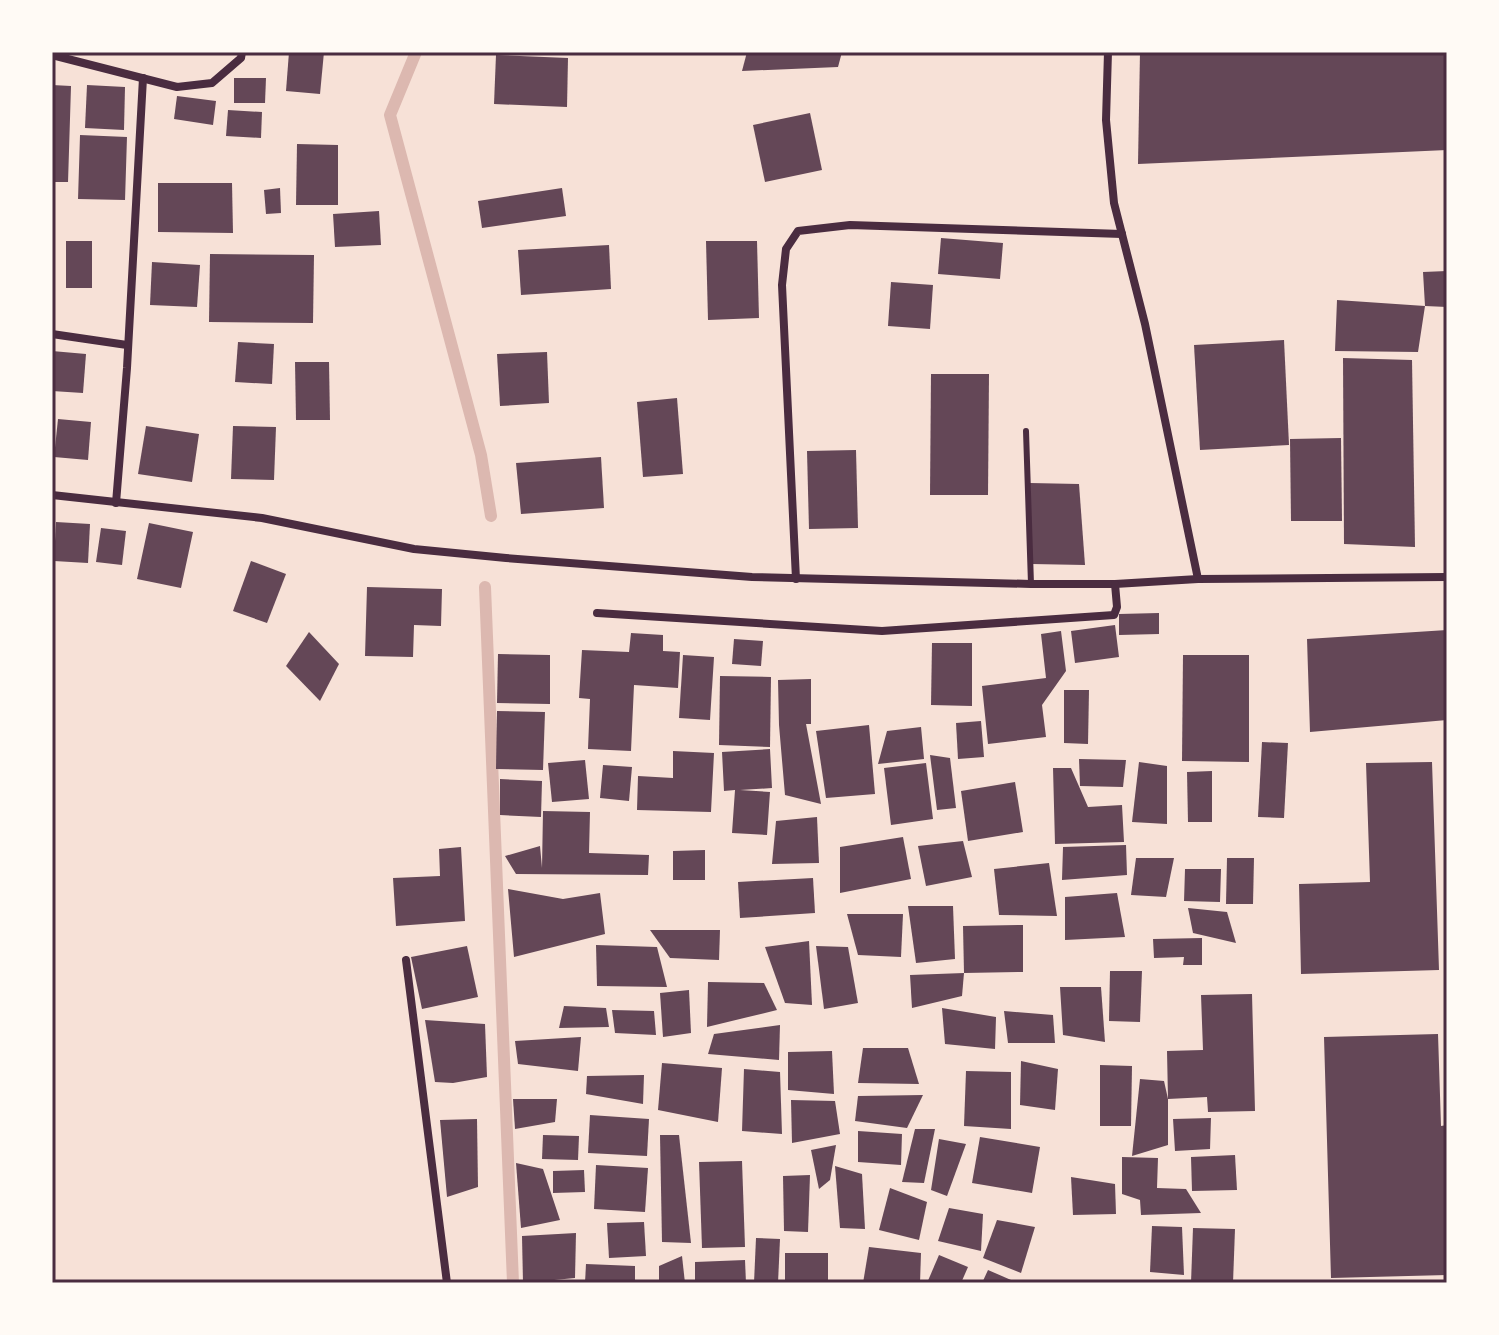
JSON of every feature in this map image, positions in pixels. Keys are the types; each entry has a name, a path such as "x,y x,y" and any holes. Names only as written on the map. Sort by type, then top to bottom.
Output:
{"street":[{"path":"52,55 177,87 212,83 241,58 242,52"},
{"path":"1108,52 1106,120 1114,203 1145,324 1198,579"},
{"path":"116,503 143,78"},
{"path":"796,579 782,285 786,249 798,231 850,225 1122,234"},
{"path":"52,334 127,345"},
{"path":"52,495 262,518 414,549 796,579 1115,584 1198,579 1447,577"},
{"path":"597,613 882,631 1114,615 1117,607 1115,584"},
{"path":"406,960 447,1283"}],"lane":[{"path":"1026,431 1031,584"}],"building":[{"path":"289,52 324,52 320,94 286,91"},
{"path":"747,52 842,52 838,67 742,71"},
{"path":"1140,52 1447,52 1447,150 1138,164"},
{"path":"496,55 568,58 567,107 494,104"},
{"path":"234,78 266,78 265,103 234,103"},
{"path":"52,85 71,86 68,182 52,182"},
{"path":"87,85 125,87 124,130 85,128"},
{"path":"177,96 216,101 213,125 174,119"},
{"path":"228,110 262,112 261,138 226,136"},
{"path":"810,113 822,170 765,182 753,125"},
{"path":"80,135 127,137 125,200 78,199"},
{"path":"297,144 338,145 338,205 296,205"},
{"path":"158,183 232,183 233,233 158,232"},
{"path":"280,188 281,213 266,214 264,190"},
{"path":"562,188 566,216 482,228 478,201"},
{"path":"379,211 381,245 335,247 333,214"},
{"path":"941,238 1003,243 1000,279 938,274"},
{"path":"66,241 92,241 92,288 66,288"},
{"path":"706,241 757,241 759,318 708,320"},
{"path":"609,245 611,289 521,295 518,250"},
{"path":"210,254 314,255 313,323 209,322"},
{"path":"152,262 200,265 197,307 150,305"},
{"path":"1447,271 1447,307 1425,306 1423,272"},
{"path":"891,282 933,285 930,329 888,326"},
{"path":"1337,300 1425,306 1418,352 1335,351"},
{"path":"1284,340 1289,445 1200,450 1194,345"},
{"path":"238,342 274,344 272,384 235,382"},
{"path":"52,351 86,354 83,393 52,391"},
{"path":"547,352 549,403 500,406 497,354"},
{"path":"1343,358 1412,360 1415,547 1344,544"},
{"path":"295,362 329,362 330,420 296,420"},
{"path":"931,374 989,374 988,495 930,495"},
{"path":"677,398 683,474 643,477 637,402"},
{"path":"58,419 91,422 88,460 54,457"},
{"path":"146,426 199,434 192,482 138,474"},
{"path":"233,426 276,427 274,480 231,479"},
{"path":"1341,438 1342,521 1291,521 1290,439"},
{"path":"856,450 858,528 809,529 807,451"},
{"path":"601,457 604,508 521,514 516,463"},
{"path":"1030,483 1079,484 1085,565 1032,564"},
{"path":"56,522 90,524 88,563 54,561"},
{"path":"149,523 193,532 181,588 137,579"},
{"path":"101,528 126,531 122,565 96,562"},
{"path":"251,561 286,574 267,623 233,611"},
{"path":"367,587 442,589 441,626 414,625 413,657 365,656"},
{"path":"1159,613 1159,634 1119,635 1119,614"},
{"path":"1115,625 1119,657 1075,663 1071,631"},
{"path":"1447,630 1447,720 1310,732 1307,639"},
{"path":"1061,631 1066,671 1042,705 1046,737 988,744 982,686 1046,678 1041,634"},
{"path":"309,632 339,664 320,701 286,666"},
{"path":"631,633 663,635 663,651 680,652 678,688 634,685 631,751 588,749 590,699 579,698 582,650 629,652"},
{"path":"734,639 763,641 761,666 732,664"},
{"path":"932,643 972,643 972,706 931,705"},
{"path":"498,654 550,655 550,704 497,703"},
{"path":"683,655 714,657 710,720 679,718"},
{"path":"1183,655 1249,655 1249,762 1182,761"},
{"path":"720,676 771,677 770,747 719,745"},
{"path":"811,679 811,724 806,724 821,804 785,795 779,725 778,680"},
{"path":"1064,690 1089,690 1088,744 1064,743"},
{"path":"497,711 545,712 543,770 496,769"},
{"path":"981,721 984,757 958,759 956,723"},
{"path":"869,725 875,794 826,798 816,731"},
{"path":"921,727 924,759 878,764 887,731"},
{"path":"1262,742 1288,743 1284,818 1258,817"},
{"path":"770,749 772,788 740,790 770,792 767,835 732,833 735,790 724,791 722,752"},
{"path":"673,751 714,753 711,812 637,810 638,776 673,778"},
{"path":"930,755 950,758 956,808 937,810"},
{"path":"1079,759 1126,760 1123,787 1080,786"},
{"path":"585,760 589,799 552,802 548,763"},
{"path":"1139,762 1167,766 1167,824 1132,822"},
{"path":"1432,762 1439,970 1301,974 1299,884 1370,882 1366,763"},
{"path":"926,763 933,819 891,825 884,768"},
{"path":"603,765 632,767 629,801 600,798"},
{"path":"1053,768 1071,768 1088,807 1122,805 1124,842 1055,844"},
{"path":"1212,771 1212,822 1188,822 1187,772"},
{"path":"500,779 542,781 541,817 500,815"},
{"path":"1015,782 1023,832 968,841 961,791"},
{"path":"543,811 590,812 589,853 649,855 648,875 516,874 505,856 540,846 542,868"},
{"path":"817,817 819,863 772,864 776,821"},
{"path":"903,837 911,879 840,893 840,847"},
{"path":"963,841 972,877 926,886 918,846"},
{"path":"1126,845 1127,875 1062,880 1063,847"},
{"path":"461,847 465,921 396,926 393,878 440,876 439,849"},
{"path":"705,850 705,880 673,880 673,851"},
{"path":"1136,858 1174,858 1166,897 1131,895"},
{"path":"1227,858 1254,858 1253,904 1226,904"},
{"path":"1049,863 1057,916 999,915 994,869"},
{"path":"1185,869 1221,869 1220,902 1184,901"},
{"path":"813,878 815,913 740,918 738,882"},
{"path":"508,889 563,899 600,893 605,934 514,957"},
{"path":"1117,893 1125,937 1065,940 1065,897"},
{"path":"908,906 953,906 955,959 916,963"},
{"path":"1188,908 1227,912 1236,943 1193,933"},
{"path":"847,914 903,914 901,957 858,955"},
{"path":"1023,925 1023,972 964,973 963,926"},
{"path":"650,930 720,930 719,960 670,958"},
{"path":"1202,938 1202,965 1183,965 1184,957 1154,958 1153,939"},
{"path":"809,941 812,1005 785,1003 765,947"},
{"path":"596,945 657,947 667,987 597,986"},
{"path":"467,946 478,997 422,1009 411,957"},
{"path":"816,946 848,947 858,1003 824,1009"},
{"path":"1110,971 1142,971 1140,1022 1109,1021"},
{"path":"964,973 962,996 912,1008 910,975"},
{"path":"708,982 764,983 777,1010 707,1027"},
{"path":"1060,987 1101,987 1105,1042 1063,1035"},
{"path":"689,990 691,1033 663,1037 660,993"},
{"path":"1252,994 1255,1111 1208,1112 1207,1097 1168,1099 1167,1051 1203,1050 1201,995"},
{"path":"564,1006 606,1008 609,1027 559,1028"},
{"path":"942,1008 996,1017 995,1049 945,1044"},
{"path":"612,1010 654,1011 656,1035 615,1033"},
{"path":"1004,1011 1053,1015 1055,1043 1008,1043"},
{"path":"425,1020 485,1024 487,1077 453,1083 435,1082"},
{"path":"780,1025 779,1060 708,1054 714,1034"},
{"path":"1438,1034 1441,1126 1447,1125 1447,1275 1331,1278 1324,1037"},
{"path":"581,1037 578,1071 518,1064 515,1041"},
{"path":"863,1048 908,1048 919,1084 858,1083"},
{"path":"832,1051 834,1094 788,1090 788,1052"},
{"path":"1021,1061 1058,1069 1055,1110 1020,1105"},
{"path":"662,1063 722,1068 718,1122 658,1110"},
{"path":"1100,1065 1132,1066 1131,1126 1100,1126"},
{"path":"744,1069 780,1072 782,1134 742,1131"},
{"path":"966,1071 1011,1072 1011,1129 964,1126"},
{"path":"644,1075 643,1104 586,1094 587,1076"},
{"path":"1140,1079 1164,1081 1168,1099 1168,1145 1132,1156"},
{"path":"923,1095 907,1128 855,1121 858,1096"},
{"path":"513,1099 557,1099 555,1122 515,1129"},
{"path":"791,1100 835,1101 840,1134 792,1143"},
{"path":"590,1115 649,1119 647,1156 588,1153"},
{"path":"1211,1118 1210,1149 1175,1151 1173,1119"},
{"path":"477,1119 478,1187 447,1197 440,1120"},
{"path":"915,1129 935,1129 924,1183 902,1182"},
{"path":"858,1131 902,1134 901,1165 858,1162"},
{"path":"543,1135 579,1136 578,1160 542,1159"},
{"path":"660,1135 679,1135 691,1243 662,1242"},
{"path":"980,1137 1040,1147 1032,1193 972,1183"},
{"path":"939,1139 966,1144 947,1196 931,1190"},
{"path":"836,1145 830,1180 819,1189 811,1150"},
{"path":"1235,1155 1237,1190 1192,1191 1191,1157"},
{"path":"1122,1157 1158,1158 1157,1188 1186,1189 1201,1213 1141,1215 1140,1200 1122,1194"},
{"path":"742,1161 745,1247 702,1248 699,1162"},
{"path":"516,1163 543,1169 560,1220 521,1228"},
{"path":"596,1165 648,1168 645,1212 594,1209"},
{"path":"835,1166 862,1174 865,1229 840,1228"},
{"path":"584,1170 585,1192 553,1193 553,1171"},
{"path":"810,1175 808,1232 784,1231 783,1176"},
{"path":"1071,1177 1115,1184 1116,1214 1073,1215"},
{"path":"890,1188 927,1202 919,1240 879,1230"},
{"path":"949,1208 983,1214 981,1251 938,1241"},
{"path":"997,1220 1035,1227 1021,1273 983,1258"},
{"path":"644,1222 646,1256 609,1258 607,1223"},
{"path":"1152,1226 1182,1227 1184,1275 1150,1272"},
{"path":"1193,1228 1235,1229 1233,1283 1191,1283"},
{"path":"576,1233 575,1278 523,1283 522,1236"},
{"path":"756,1238 780,1239 778,1283 754,1283"},
{"path":"869,1247 921,1253 920,1283 863,1283"},
{"path":"785,1253 828,1253 828,1283 785,1283"},
{"path":"939,1255 968,1267 961,1283 927,1283"},
{"path":"682,1256 685,1283 659,1283 659,1266"},
{"path":"745,1260 746,1283 695,1283 695,1262"},
{"path":"586,1264 635,1266 635,1283 585,1283"},
{"path":"988,1270 1018,1283 982,1283"}],"waterway":[{"path":"416,52 390,115 481,455 491,516"},
{"path":"485,587 513,1283"}]}
